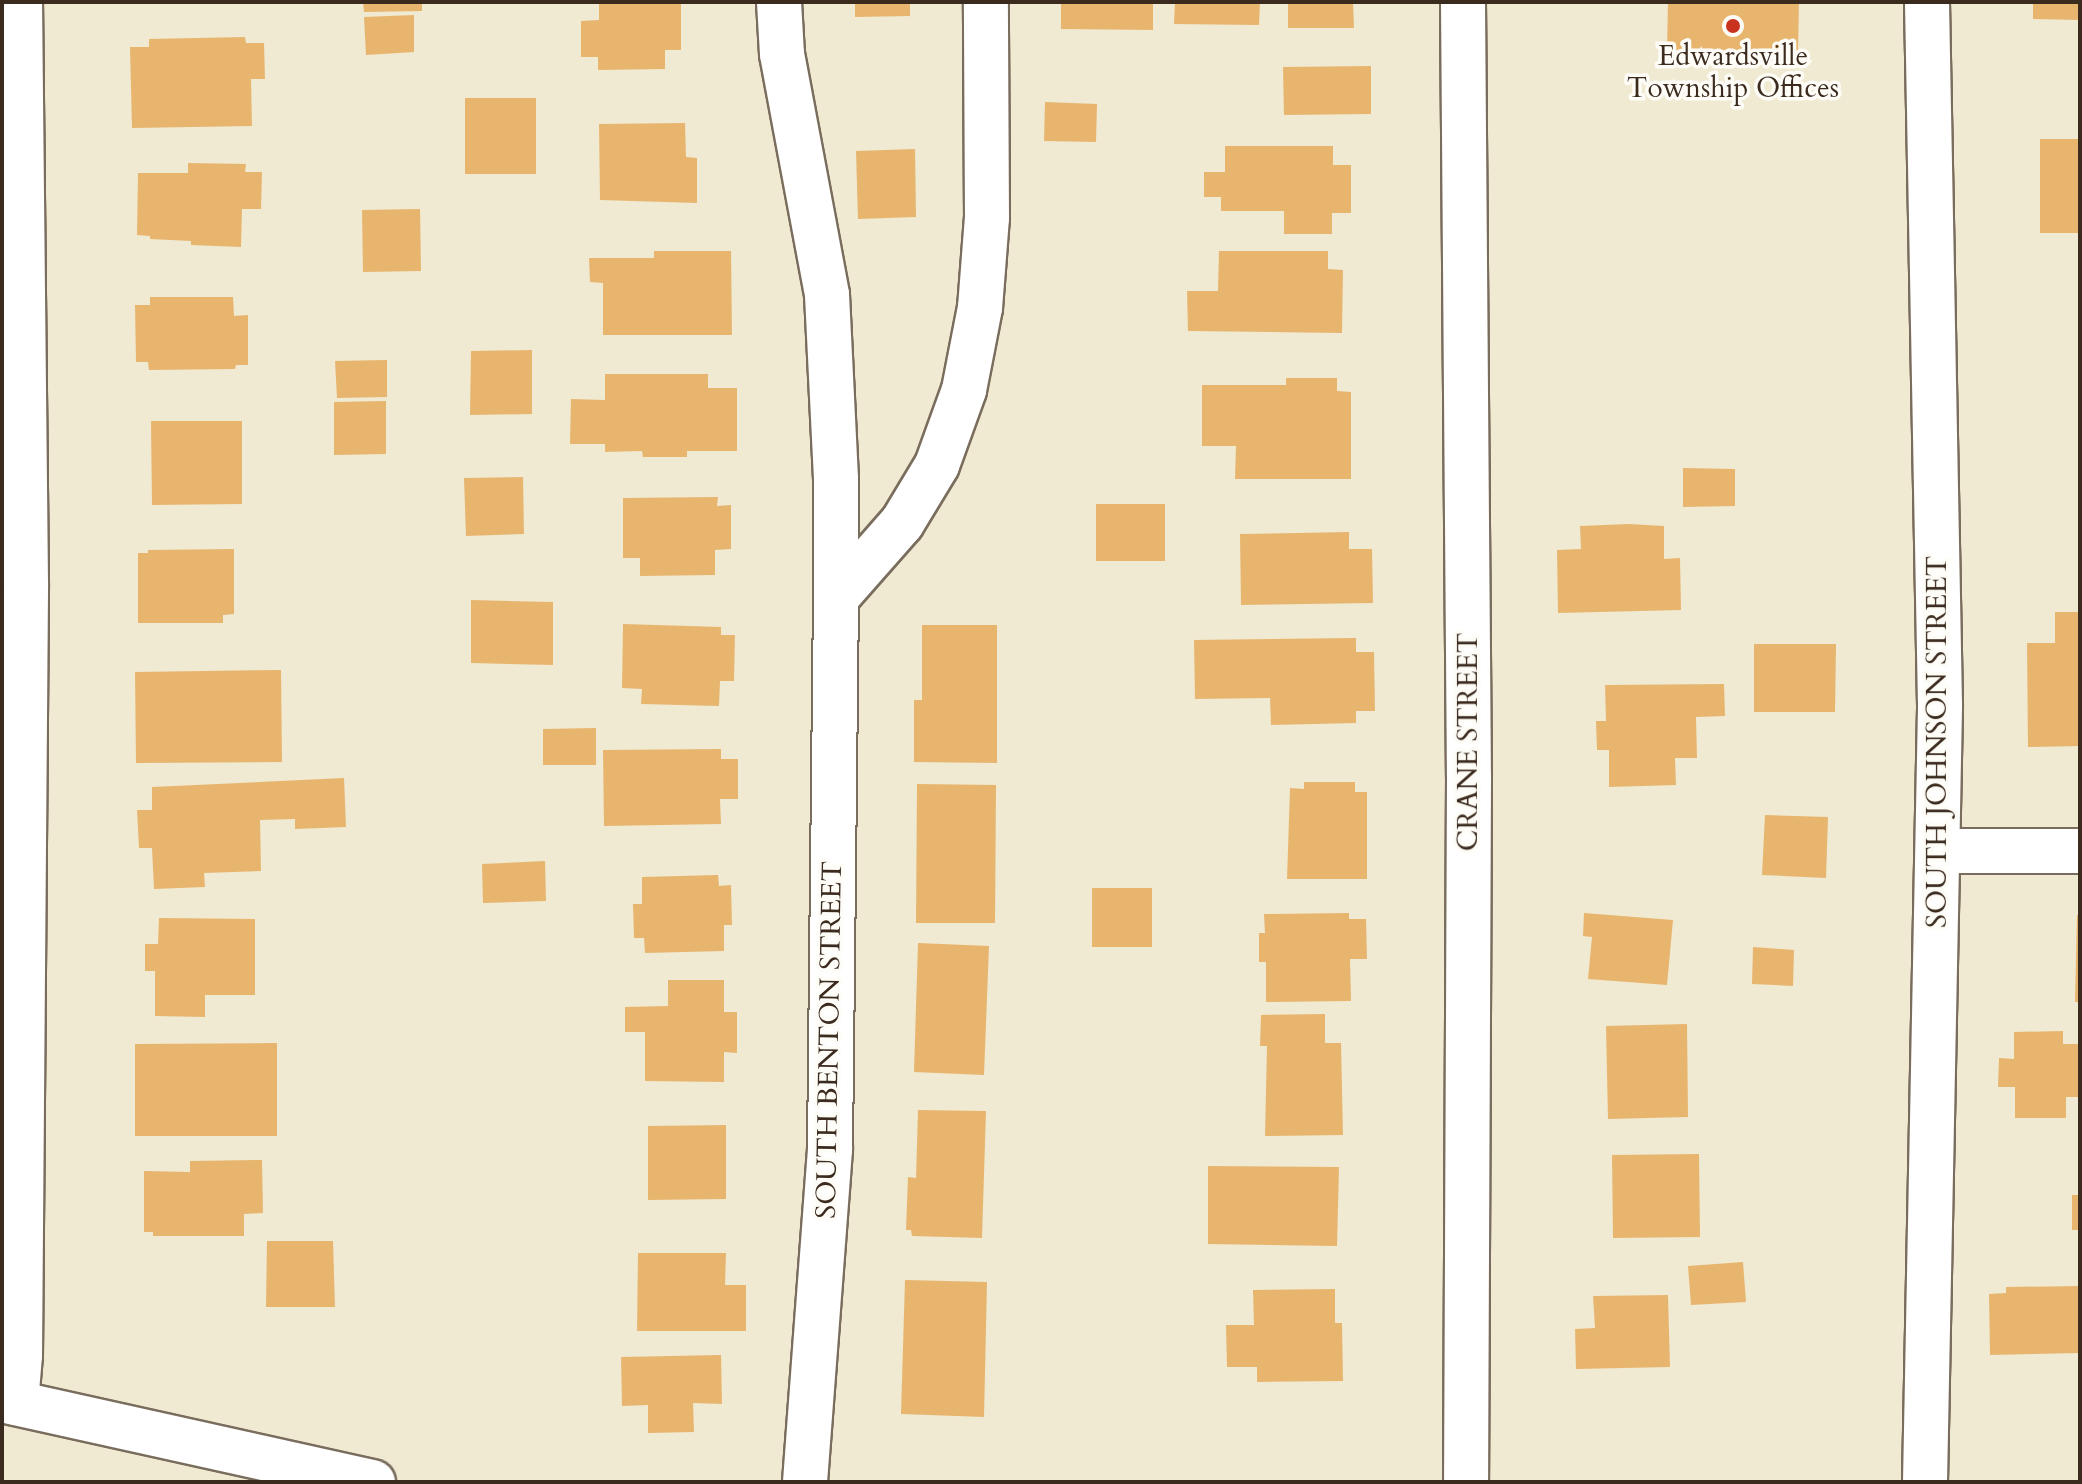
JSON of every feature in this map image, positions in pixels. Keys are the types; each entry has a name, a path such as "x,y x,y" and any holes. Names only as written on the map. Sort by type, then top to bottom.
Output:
{"street":[{"path":"20,2 26,583 20,1355 9,1402 373,1482"},
{"name":"SOUTH BENTON STREET","path":"779,2 782,54 827,295 836,479 830,1150 805,1482"},
{"path":"836,598 902,523 937,465 964,390 980,308 987,218 986,2"},
{"name":"CRANE STREET","path":"1463,2 1469,778 1466,1482"},
{"name":"SOUTH JOHNSON STREET","path":"1925,1482 1940,705 1927,2"},
{"path":"1939,851 2080,851"}],"building":[{"path":"363,2 422,2 422,11 364,12"},
{"path":"599,2 681,2 681,50 665,50 665,69 598,70 598,57 581,57 581,21 599,20"},
{"path":"855,2 910,2 910,16 855,17"},
{"path":"1061,2 1153,2 1153,30 1061,29"},
{"path":"1175,2 1260,2 1259,25 1174,24"},
{"path":"1288,2 1353,2 1354,28 1288,28"},
{"name":"Edwardsville Township Offices","path":"1668,2 1799,2 1798,52 1667,50"},
{"path":"2033,2 2080,2 2080,20 2033,19"},
{"path":"414,15 414,52 366,55 364,17"},
{"path":"245,37 246,43 264,43 265,79 251,79 252,126 132,128 130,47 149,47 149,39"},
{"path":"1371,66 1371,114 1284,115 1283,67"},
{"path":"465,98 536,98 536,174 465,174"},
{"path":"1045,102 1097,104 1096,142 1044,141"},
{"path":"685,123 686,157 697,158 697,203 600,200 599,124"},
{"path":"2040,139 2080,139 2080,233 2040,233"},
{"path":"1225,146 1333,146 1333,165 1351,165 1351,213 1332,213 1332,234 1284,234 1284,211 1221,211 1221,197 1204,197 1204,172 1225,172"},
{"path":"915,149 916,217 858,219 856,151"},
{"path":"188,163 246,164 245,172 262,172 261,209 242,209 241,247 191,245 191,241 150,239 150,236 137,235 138,173 188,173"},
{"path":"420,209 421,271 363,272 362,210"},
{"path":"654,251 731,251 732,335 603,335 603,283 590,282 589,258 654,258"},
{"path":"1219,251 1328,251 1328,269 1343,270 1342,333 1188,331 1187,291 1218,291"},
{"path":"150,297 233,297 234,316 248,315 248,365 236,365 235,369 149,370 148,362 136,362 135,305 150,305"},
{"path":"532,350 532,414 470,415 471,351"},
{"path":"387,360 387,397 337,398 335,361"},
{"path":"605,374 708,374 708,388 737,388 737,451 687,451 687,457 643,457 642,451 605,452 605,444 570,444 571,399 605,400"},
{"path":"1286,378 1337,378 1337,391 1351,392 1351,479 1235,479 1236,446 1202,446 1202,385 1286,385"},
{"path":"386,401 386,454 334,455 334,402"},
{"path":"151,421 242,421 242,504 152,505"},
{"path":"1683,468 1735,469 1735,506 1683,507"},
{"path":"523,477 524,534 466,536 464,478"},
{"path":"718,497 717,506 731,505 731,549 715,550 715,575 640,576 640,558 623,558 623,498"},
{"path":"1096,504 1165,504 1165,561 1096,561"},
{"path":"1580,526 1664,526 1664,559 1680,558 1681,610 1558,613 1557,550 1581,549"},
{"path":"1349,532 1349,549 1372,549 1373,603 1241,605 1240,534"},
{"path":"234,549 234,614 223,615 223,623 138,623 138,553 148,553 148,550"},
{"path":"471,600 553,602 553,665 471,663"},
{"path":"2055,612 2080,612 2080,746 2028,747 2027,643 2055,643"},
{"path":"623,624 721,627 721,635 735,635 734,681 720,681 719,706 641,704 642,689 622,688"},
{"path":"922,625 997,625 997,763 914,762 914,700 922,700"},
{"path":"1356,638 1356,652 1374,652 1375,711 1356,711 1356,723 1271,725 1270,698 1195,699 1194,640"},
{"path":"1754,644 1836,644 1835,712 1754,712"},
{"path":"281,670 282,762 136,763 135,672"},
{"path":"1724,684 1725,716 1696,717 1697,758 1675,758 1676,785 1609,787 1609,750 1597,750 1596,721 1606,721 1605,685"},
{"path":"596,728 596,765 543,765 543,729"},
{"path":"721,749 721,759 738,759 738,799 720,799 721,824 604,826 603,750"},
{"path":"344,778 346,827 295,829 295,819 260,820 261,871 204,873 205,887 154,889 152,848 139,848 137,810 152,810 152,787"},
{"path":"1304,782 1355,782 1355,792 1367,792 1367,879 1287,879 1290,788 1304,789"},
{"path":"917,784 996,785 995,923 916,923"},
{"path":"1765,815 1828,817 1826,878 1762,875"},
{"path":"545,861 546,901 483,903 482,864"},
{"path":"718,875 719,886 731,885 732,925 724,925 724,951 645,953 644,938 634,938 633,904 642,904 642,877"},
{"path":"1092,888 1152,888 1152,947 1092,947"},
{"path":"1349,913 1349,919 1366,919 1367,959 1350,959 1351,1001 1266,1002 1266,962 1259,962 1259,933 1265,933 1264,914"},
{"path":"1584,913 1673,920 1667,985 1588,979 1592,937 1583,936"},
{"path":"2077,915 2080,915 2080,1002 2075,1002"},
{"path":"159,918 255,919 255,995 205,995 205,1017 155,1016 155,971 145,971 145,944 158,944"},
{"path":"918,943 989,946 984,1075 914,1072"},
{"path":"1753,947 1794,950 1793,986 1752,984"},
{"path":"668,980 724,980 724,1012 737,1012 737,1053 724,1052 724,1082 645,1081 645,1032 625,1032 625,1007 668,1006"},
{"path":"1325,1014 1325,1043 1341,1043 1343,1135 1265,1136 1267,1046 1260,1046 1261,1015"},
{"path":"1687,1024 1688,1117 1608,1119 1606,1026"},
{"path":"2063,1031 2063,1044 2080,1044 2080,1097 2066,1097 2066,1118 2015,1118 2015,1087 1998,1087 1999,1058 2014,1059 2014,1032"},
{"path":"277,1043 277,1136 135,1136 135,1044"},
{"path":"918,1110 986,1111 982,1238 912,1236 911,1230 906,1230 908,1177 916,1178"},
{"path":"726,1125 726,1199 648,1200 648,1126"},
{"path":"1699,1154 1700,1237 1613,1238 1612,1155"},
{"path":"262,1160 263,1213 244,1214 244,1236 153,1236 153,1232 144,1232 144,1171 190,1172 190,1161"},
{"path":"1208,1166 1339,1167 1337,1246 1208,1244"},
{"path":"2072,1195 2080,1195 2080,1230 2072,1230"},
{"path":"267,1241 333,1241 335,1307 266,1307"},
{"path":"638,1253 726,1253 725,1285 746,1285 746,1331 637,1331"},
{"path":"1743,1262 1746,1302 1691,1305 1688,1266"},
{"path":"905,1280 987,1282 984,1417 901,1414"},
{"path":"2080,1286 2080,1353 1990,1355 1989,1294 2006,1293 2006,1287"},
{"path":"1335,1289 1335,1323 1342,1323 1343,1381 1257,1382 1257,1367 1227,1367 1226,1325 1254,1325 1253,1290"},
{"path":"1668,1295 1670,1367 1576,1369 1575,1329 1595,1328 1593,1296"},
{"path":"721,1355 722,1404 693,1403 694,1432 648,1433 648,1405 622,1406 621,1357"}],"place":[{"name":"Edwardsville Township Offices","path":"1733,26"}]}
